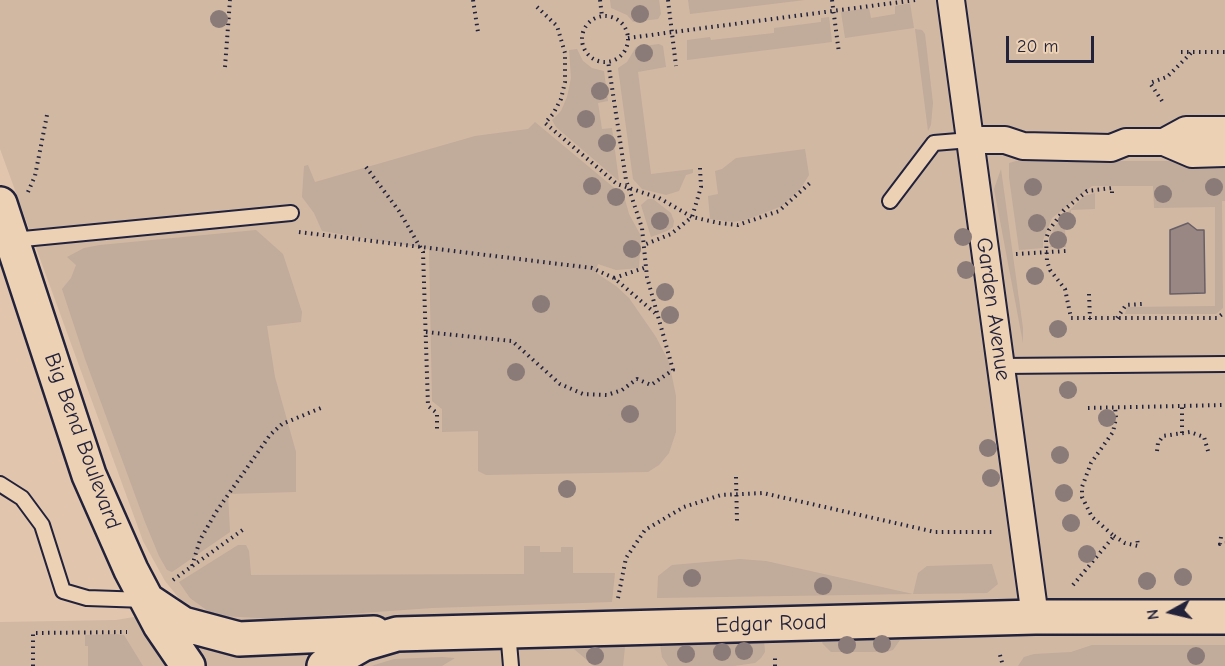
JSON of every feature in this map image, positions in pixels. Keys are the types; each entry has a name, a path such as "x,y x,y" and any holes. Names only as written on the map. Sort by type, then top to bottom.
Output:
{"street":[{"name":"Garden Avenue","path":"951,0 1035,617"},
{"path":"1164,142 1186,130 1225,130"},
{"path":"970,140 1005,140 1023,146 1111,148 1126,142 1164,142 1192,154 1225,153"},
{"name":"Big Bend Boulevard","path":"14,198 7,240 89,475 158,591 188,666"},
{"path":"158,591 183,624 239,639 281,639 341,633 397,634"},
{"name":"Edgar Road","path":"324,666 363,644 397,634 1035,617 1225,617"}],"lane":[{"path":"890,201 934,143 970,140"},
{"path":"7,240 291,213"},
{"path":"1001,366 1225,364"},
{"path":"0,484 22,498 42,525 63,591 87,598 158,591"},
{"path":"508,631 511,666"}],"path":[{"path":"225,67 230,0"},
{"path":"473,0 478,32"},
{"path":"600,0 602,16"},
{"path":"668,0 676,66"},
{"path":"832,0 839,52"},
{"path":"628,38 916,0"},
{"path":"537,7 557,26 565,54 565,82 561,99 554,114 545,123 616,184 659,198 692,217 738,225 756,221 779,211 811,182"},
{"path":"602,16 616,19 622,24 628,38 623,52 608,61 590,56 583,43 585,28 602,16"},
{"path":"1162,101 1150,83 1167,77 1193,51"},
{"path":"1181,52 1225,52"},
{"path":"426,332 512,341 560,384 583,394 607,395 622,390 637,379 651,385 673,370 646,267 646,244 626,180 608,61"},
{"path":"14,198 35,176 47,115"},
{"path":"366,167 399,211 423,252 428,406 437,413 437,432"},
{"path":"646,244 671,234 692,217 702,187 700,168"},
{"path":"1112,193 1112,188 1094,188 1087,191 1064,210 1048,230 1046,252 1050,270 1065,289 1071,318 1217,318 1225,312"},
{"path":"298,232 592,268 614,278 657,314"},
{"path":"671,234 678,235"},
{"path":"1016,254 1066,251"},
{"path":"614,278 646,267"},
{"path":"1089,294 1090,319"},
{"path":"1117,318 1126,305 1142,304"},
{"path":"1182,405 1182,433"},
{"path":"1088,408 1225,405"},
{"path":"1115,406 1116,418 1113,432 1091,463 1082,487 1082,497 1092,516 1114,536 1125,543 1138,546 1137,537"},
{"path":"192,566 200,540 216,512 270,435 282,424 321,408"},
{"path":"1157,451 1158,443 1163,436 1190,432 1204,437 1208,451"},
{"path":"736,477 737,521"},
{"path":"618,599 626,558 645,530 684,507 721,495 763,493 935,532 992,532"},
{"path":"158,591 244,529"},
{"path":"1070,588 1114,536"},
{"path":"1221,537 1220,544 1225,543"},
{"path":"33,666 33,633 127,632"},
{"path":"1000,655 1003,666"},
{"path":"775,656 775,666"}],"shaded area":[{"path":"0,0 1225,0 1225,666 0,666 0,622 116,620 187,608 165,581 143,541 0,149"},
{"path":"610,0 659,0 661,14 658,19 633,22 627,15 611,8"},
{"path":"688,0 805,0 690,14"},
{"path":"910,3 914,28 845,38 841,12 869,8 871,18 895,14 895,6"},
{"path":"829,17 832,42 687,60 687,40 710,37 711,40 774,33 774,28 821,22 821,18"},
{"path":"915,29 922,30 925,34 933,103 931,125 928,131"},
{"path":"659,44 663,46 666,67 638,72 651,174 693,169 693,173 686,175 679,191 666,195 642,189 633,179 618,68 627,62 636,47"},
{"path":"577,49 583,61 592,68 604,71 608,101 598,103 602,129 612,128 619,181 556,127 552,120 561,111 567,97 571,78 569,50"},
{"path":"535,122 624,196 629,214 641,236 639,268 616,270 598,264 595,272 629,298 656,337 669,362 676,396 676,432 669,453 659,465 648,472 486,475 478,471 478,431 442,432 442,409 432,401 429,249 322,231 314,213 302,197 304,166 308,165 315,182 475,136 528,129"},
{"path":"805,149 809,175 801,188 782,206 746,220 733,222 710,219 708,196 718,194 715,171 722,169 736,158"},
{"path":"1016,161 1225,161 1225,201 1222,201 1223,308 1216,314 1125,314 1127,307 1215,306 1215,207 1154,208 1153,186 1092,186 1052,218 1043,240 1043,248 1019,250 1009,177 1009,163"},
{"path":"1001,169 1023,328 1023,343 994,189"},
{"path":"1095,193 1095,209 1071,210 1071,229 1065,229 1066,247 1050,247 1053,229 1060,220 1084,196"},
{"path":"648,199 653,199 671,213 674,221 673,227 651,237 641,205"},
{"path":"1188,223 1197,230 1204,230 1205,293 1170,294 1170,230"},
{"path":"256,230 283,254 302,312 301,322 267,326 275,377 296,452 296,492 228,494 230,532 172,572 167,570 159,556 145,522 85,359 62,289 71,278 76,265 67,257 84,248 100,245"},
{"path":"238,545 246,545 249,551 251,575 524,574 524,546 540,546 540,552 561,552 561,547 573,547 573,573 615,573 612,602 432,608 277,619 212,614 190,598 179,582"},
{"path":"740,559 766,561 913,594 657,598 658,576 672,565"},
{"path":"992,564 998,584 987,593 913,594 918,573 927,566"},
{"path":"85,635 124,635 143,666 88,666 88,646 85,646"},
{"path":"764,640 765,652 761,658 755,663 734,666 668,666 662,657 660,645"},
{"path":"900,640 893,650 887,652 831,652 822,643 823,641"},
{"path":"1092,645 1225,645 1225,666 1018,666 1024,657 1034,654 1071,652"},
{"path":"625,647 623,666 594,666 574,649"},
{"path":"455,658 442,666 371,666 394,659"}]}
